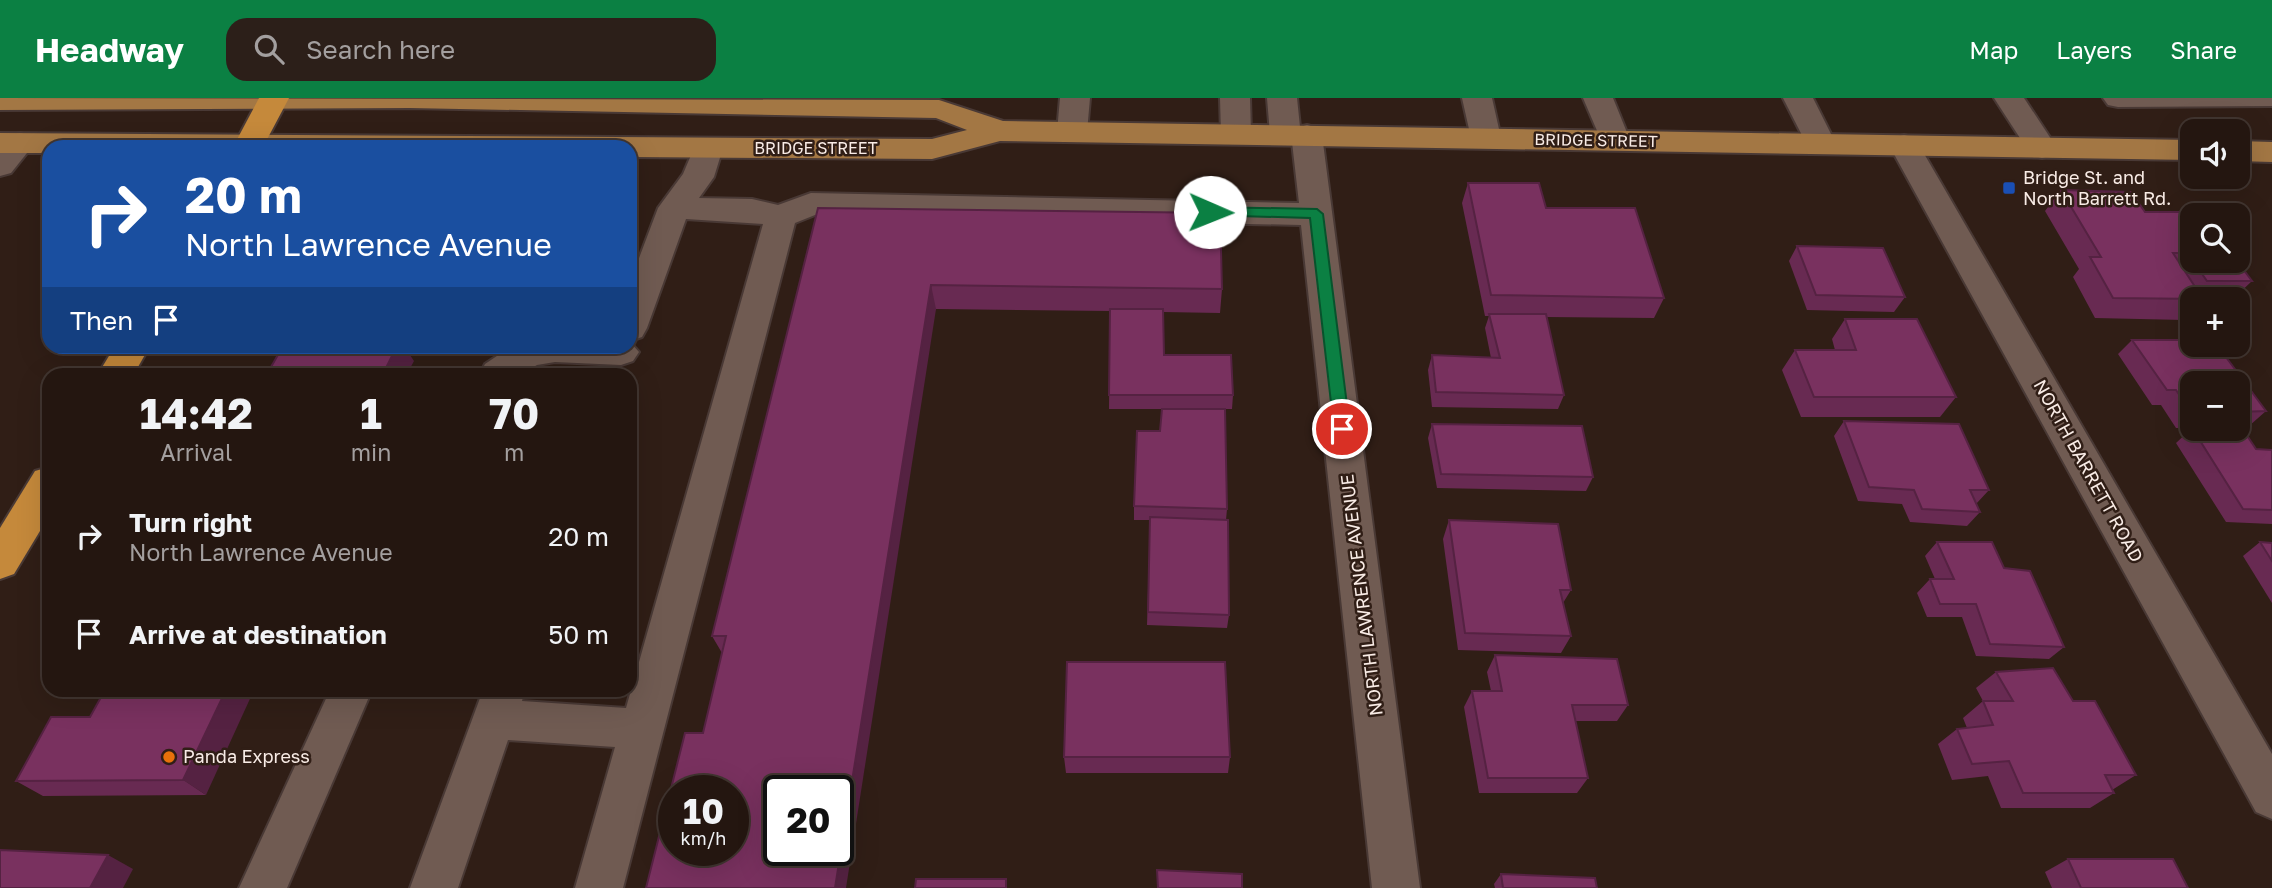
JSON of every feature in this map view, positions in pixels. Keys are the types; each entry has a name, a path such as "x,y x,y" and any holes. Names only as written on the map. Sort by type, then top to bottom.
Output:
{"highway":[{"path":"251,140 273,99"},
{"path":"0,562 42,493"}],"main road":[{"name":"BRIDGE STREET","path":"0,101 530,99 945,103 1000,131"},
{"path":"576,140 631,129 713,123 738,117 769,101"},
{"path":"708,148 749,132 766,129 849,129 945,103"},
{"name":"BRIDGE STREET","path":"637,147 932,149 1000,131 2180,150"},
{"path":"7,151 42,150"},
{"path":"2250,151 2272,152"}],"street":[{"path":"1072,132 1075,98"},
{"path":"1235,98 1236,134"},
{"name":"NORTH LAWRENCE AVENUE","path":"1282,98 1296,135 1317,214 1396,888"},
{"path":"1476,98 1486,138"},
{"path":"1598,98 1615,140"},
{"path":"1798,98 1821,144"},
{"path":"2009,98 2042,148"},
{"path":"2118,98 2267,98"},
{"name":"NORTH BARRETT ROAD","path":"1905,145 2272,797"},
{"path":"637,309 674,208 698,177 708,148"},
{"path":"674,208 752,210 781,217 811,204 1317,214"},
{"path":"598,888 781,217"},
{"path":"504,368 511,360 530,354"},
{"path":"263,888 348,697"},
{"path":"435,888 498,704 642,729"}],"building":[{"path":"1468,183 1539,183 1546,208 1635,208 1664,298 1491,295"},
{"path":"2061,190 2131,192 2145,212 2180,212 2180,253 2173,253 2180,264 2180,273 2186,273 2195,287 2180,287 2180,299 2113,298 2090,257 2101,257"},
{"path":"818,208 1220,213 1222,289 931,285 853,775 763,775 763,866 839,866 835,888 646,888 658,840 658,866 749,866 749,775 674,775 685,733 703,733 726,636 712,636"},
{"path":"1797,246 1883,248 1905,297 1816,295"},
{"path":"2201,273 2246,273 2252,281 2207,281"},
{"path":"1110,309 1163,309 1164,355 1231,355 1233,395 1109,395"},
{"path":"1489,314 1546,314 1564,395 1436,392 1432,355 1500,358"},
{"path":"1845,319 1917,319 1956,397 1814,397 1795,350 1856,350"},
{"path":"2132,340 2180,340 2180,357 2226,357 2236,371 2180,371 2180,396 2176,390 2167,390"},
{"path":"278,354 393,354 386,368 270,368"},
{"path":"2250,389 2266,411 2250,412"},
{"path":"1162,409 1225,409 1227,509 1134,506 1137,431 1160,431"},
{"path":"1844,421 1959,424 1989,490 1970,490 1980,512 1922,509 1914,490 1869,487"},
{"path":"1432,424 1582,426 1593,477 1441,474"},
{"path":"2250,440 2256,449 2272,450 2272,510 2243,509 2200,441"},
{"path":"1150,517 1228,520 1229,615 1148,612"},
{"path":"1449,520 1558,524 1571,590 1560,590 1571,636 1465,633"},
{"path":"1937,542 1992,542 2004,568 2030,571 2064,647 1990,644 1976,604 1940,604 1930,579 1954,579"},
{"path":"2260,542 2272,543 2272,561"},
{"path":"1495,655 1617,659 1628,705 1572,705 1588,778 1488,778 1472,691 1502,691"},
{"path":"1067,662 1225,662 1230,757 1064,757"},
{"path":"2053,668 2073,701 2095,701 2136,775 2105,775 2114,793 2023,793 2009,761 1972,764 1957,729 1993,725 1983,701 2013,701 1996,672"},
{"path":"101,697 223,697 183,780 16,781 51,717 90,717"},
{"path":"0,850 108,855 90,888 0,888"},
{"path":"2068,859 2173,859 2188,888 2081,888"},
{"path":"1157,870 1242,874 1242,888 1158,888"},
{"path":"1501,874 1595,878 1597,888 1503,888"},
{"path":"916,879 1006,879 1006,888 915,888"}],"place":[{"name":"Bridge St. and North Barrett Rd.","path":"2009,188"},
{"name":"Panda Express","path":"169,757"}],"route":[{"path":"1210,212 1317,214 1342,429"}]}
